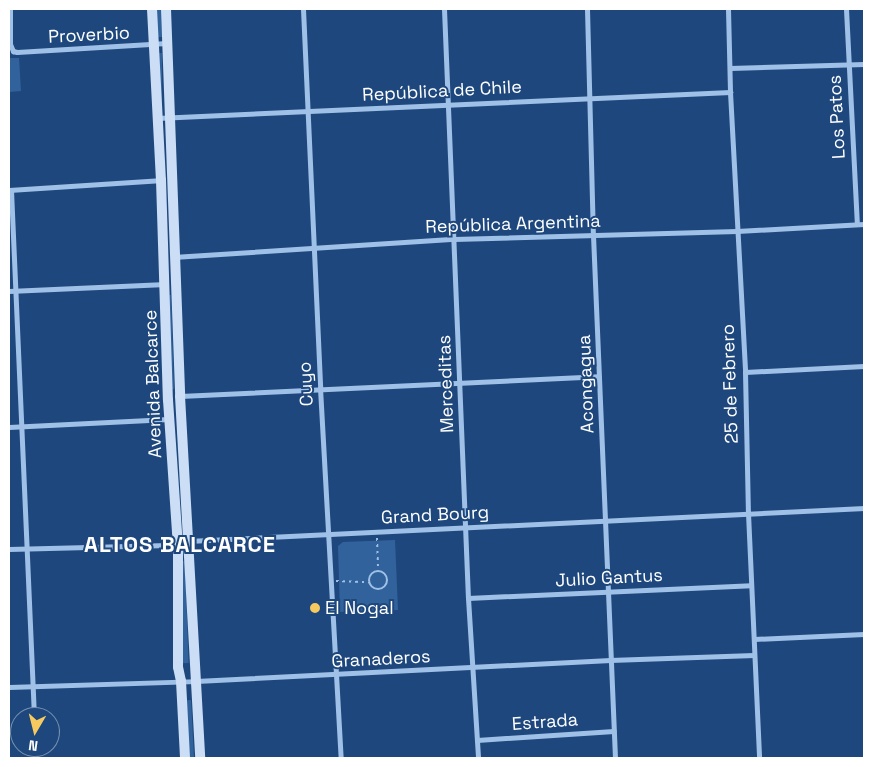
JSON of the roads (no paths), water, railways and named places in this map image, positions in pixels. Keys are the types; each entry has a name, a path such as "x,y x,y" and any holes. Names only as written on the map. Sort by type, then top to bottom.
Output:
{"main road":[{"name":"Avenida Balcarce","path":"152,9 156,118 161,180 168,400 178,545 178,667 181,681 185,758"},
{"name":"Avenida Balcarce","path":"166,9 180,396 200,758"}],"street":[{"name":"Proverbio","path":"10,9 10,44 13,51 154,46 167,43"},
{"name":"Cuyo","path":"303,9 320,388 341,758"},
{"name":"Merceditas","path":"444,9 460,382 464,527 478,758"},
{"name":"Acongagua","path":"587,9 593,235 610,660 616,758"},
{"name":"25 de Febrero","path":"728,9 730,92 745,372 748,513 759,758"},
{"name":"Los Patos","path":"846,9 857,224"},
{"path":"730,68 864,64"},
{"name":"República de Chile","path":"156,118 308,112 449,103 590,99 730,92"},
{"path":"34,707 10,190 173,180"},
{"name":"República Argentina","path":"164,260 176,256 454,239 737,231 864,224"},
{"path":"9,291 176,283"},
{"path":"745,372 864,366"},
{"path":"168,400 180,396 320,388 599,376"},
{"path":"9,426 169,419"},
{"name":"Grand Bourg","path":"9,550 178,545 189,540 864,508"},
{"name":"Julio Gantus","path":"468,598 751,585"},
{"path":"754,638 864,634"},
{"name":"Granaderos","path":"9,687 336,675 610,660 754,656"},
{"name":"Estrada","path":"478,740 614,731"}],"place":[{"name":"El Nogal","path":"315,608"}],"district":[{"name":"ALTOS BALCARCE","path":"180,545"}]}
